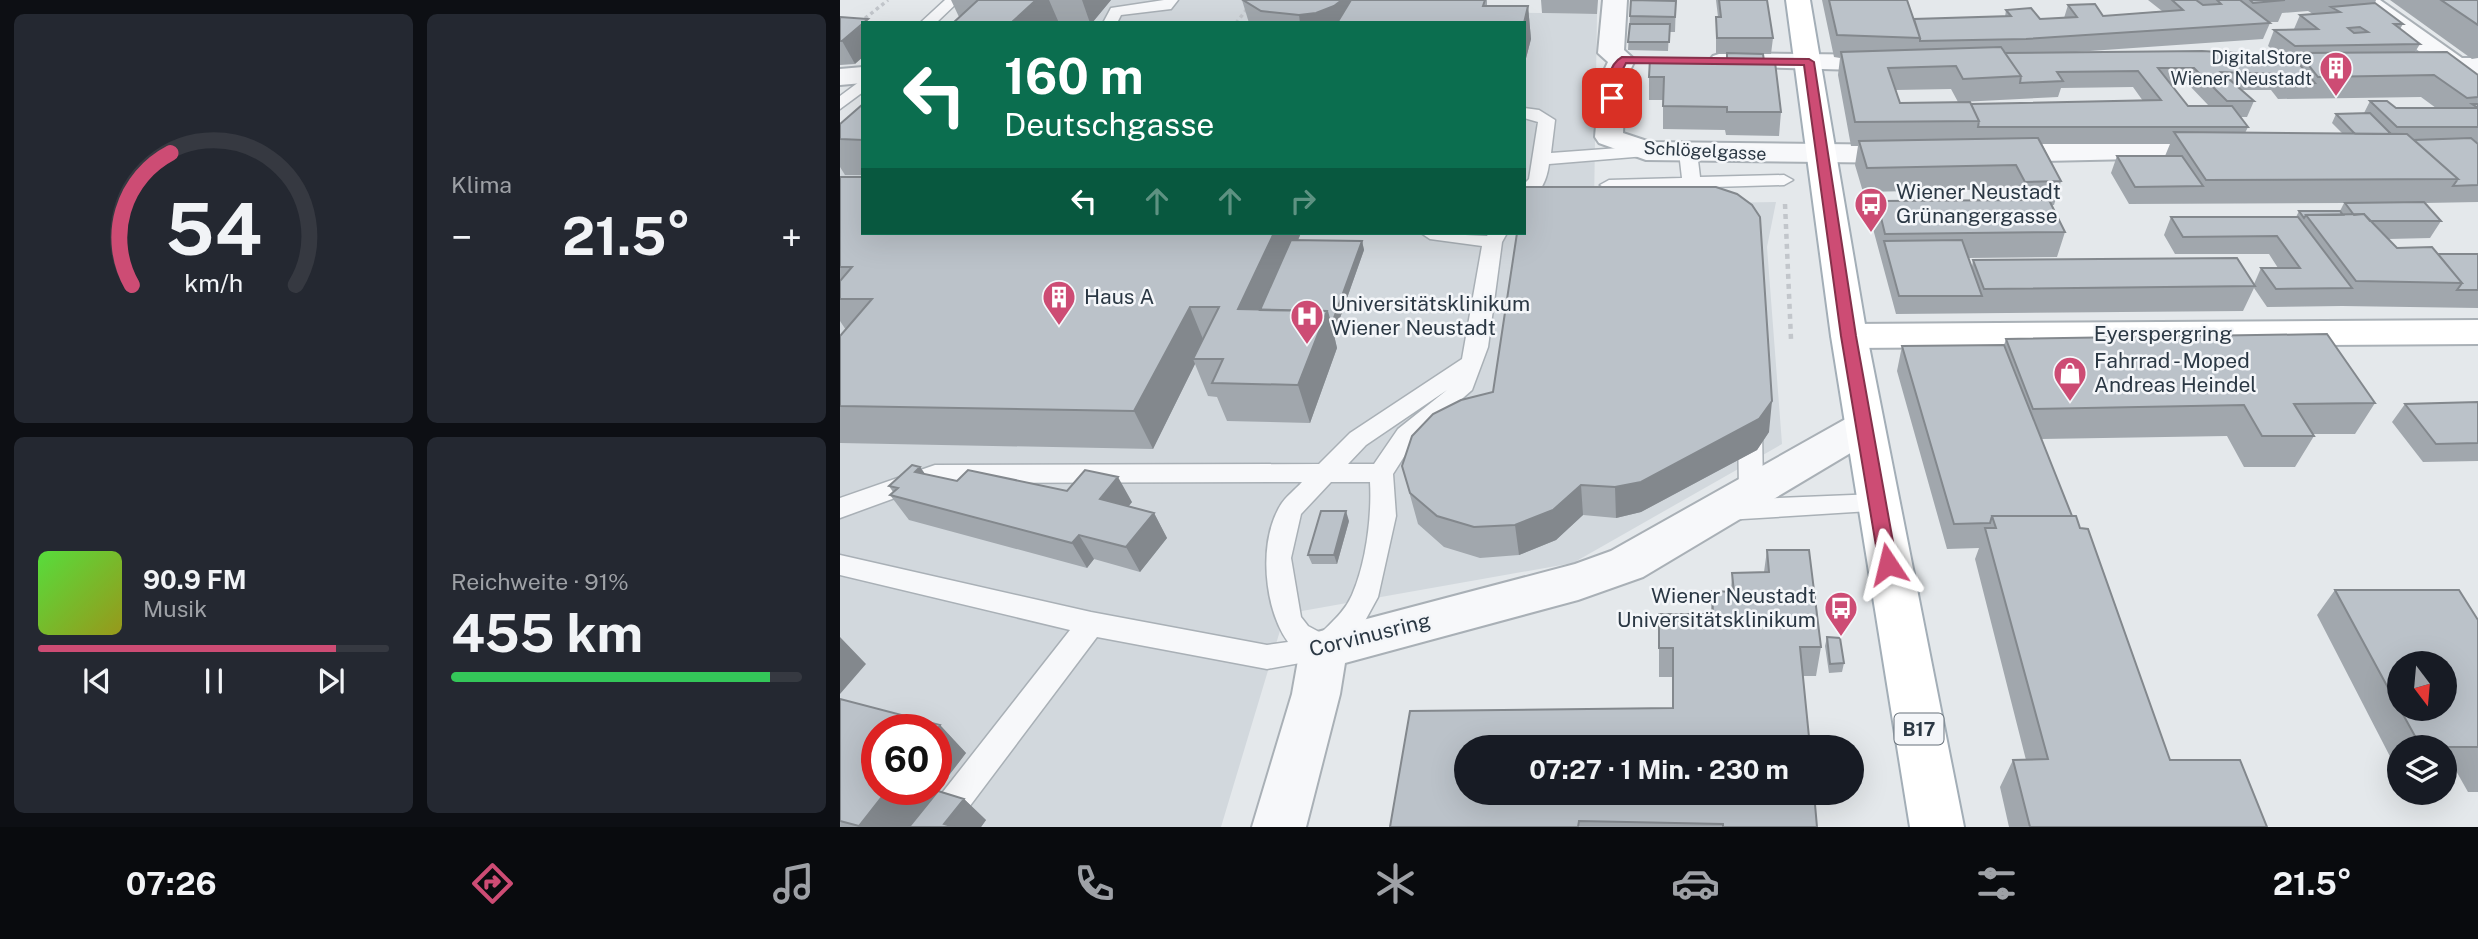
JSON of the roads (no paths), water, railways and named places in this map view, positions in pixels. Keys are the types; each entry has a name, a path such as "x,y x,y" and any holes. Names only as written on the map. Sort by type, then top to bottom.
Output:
{"main road":[{"name":"B17","path":"1798,0 1849,336 1937,827"},
{"name":"Eyerspergring","path":"1849,336 2478,332"}],"street":[{"name":"Schlögelgasse","path":"1615,0 1611,53 1635,60 1613,79 1609,137 1646,152 1822,156 2241,150"},
{"path":"2365,0 2471,72"},
{"path":"1700,61 1919,63"},
{"path":"2390,67 2471,72"},
{"path":"840,76 861,75"},
{"name":"Corvinusring","path":"1323,649 1578,582 1627,564 1865,426"},
{"path":"1279,827 1316,694 1323,649"}],"lane":[{"path":"929,21 953,0"},
{"path":"1117,11 1169,3"},
{"path":"1159,21 1169,3"},
{"path":"840,104 861,86"},
{"path":"1526,113 1533,113 1547,120 1538,180 1526,192"},
{"path":"1541,159 1646,152"},
{"path":"1688,152 1692,183"},
{"path":"1609,185 1784,180"},
{"path":"1462,235 1495,237 1477,347 1461,390 1406,435 1381,473 1384,516 1365,597 1350,622 1323,649 1298,634 1288,620 1278,558 1290,510 1358,439 1469,364"},
{"path":"1749,429 1735,500 1878,503"},
{"path":"840,508 934,474 1381,473"},
{"name":"Corvinusring","path":"840,565 1091,624 1267,657 1323,649"},
{"path":"935,827 1091,624"}],"place":[{"name":"DigitalStore Wiener Neustadt","path":"2336,98"},
{"name":"Wiener Neustadt Grünangergasse","path":"1871,234"},
{"name":"Haus A","path":"1059,327"},
{"name":"Universitätsklinikum Wiener Neustadt","path":"1307,346"},
{"name":"Fahrrad - Moped Andreas Heindel","path":"2070,403"},
{"name":"Wiener Neustadt Universitätsklinikum","path":"1841,638"}]}
